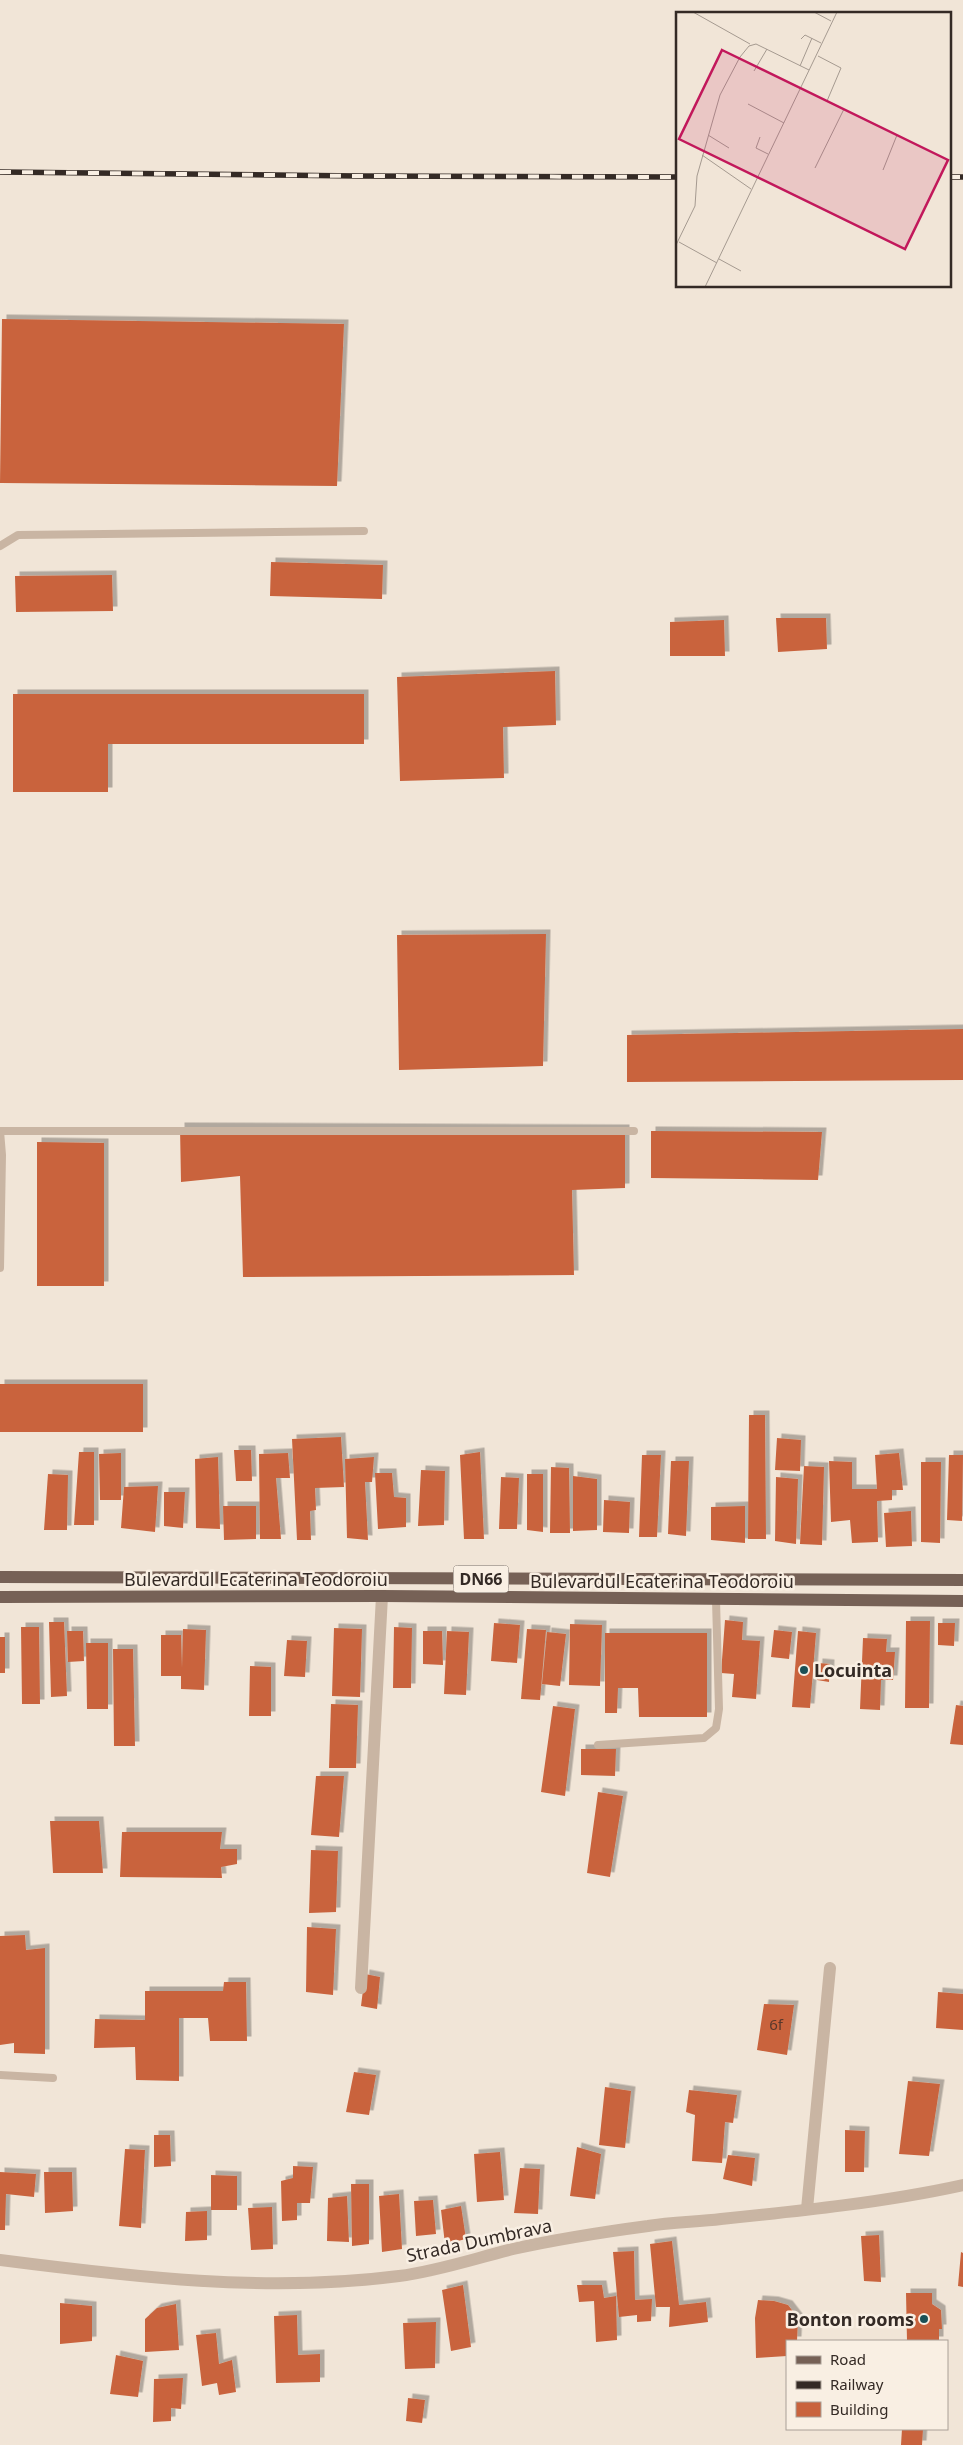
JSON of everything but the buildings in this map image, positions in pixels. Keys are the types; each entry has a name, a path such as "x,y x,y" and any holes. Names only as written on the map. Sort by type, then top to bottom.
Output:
{"main road":[{"name":"Bulevardul Ecaterina Teodoroiu","path":"0,1577 963,1580"},
{"name":"Bulevardul Ecaterina Teodoroiu","path":"0,1597 382,1596 963,1601"}],"street":[{"path":"361,1988 382,1596"},
{"path":"807,2209 830,1968"},
{"name":"Strada Dumbrava","path":"0,2260 85,2271 194,2281 275,2283 348,2280 423,2272 515,2249 580,2236 652,2225 807,2209 963,2185"}],"lane":[{"path":"0,546 18,535 364,531"},
{"path":"0,1268 2,1155 0,1131 634,1130"},
{"path":"598,1745 704,1738 716,1728 720,1709 716,1600"},
{"path":"0,2075 52,2078"}],"railway":[{"path":"0,172 676,177"},
{"path":"950,177 963,177"}],"place":[{"name":"Locuinta","path":"804,1670"},
{"name":"Bonton rooms","path":"924,2319"}]}
